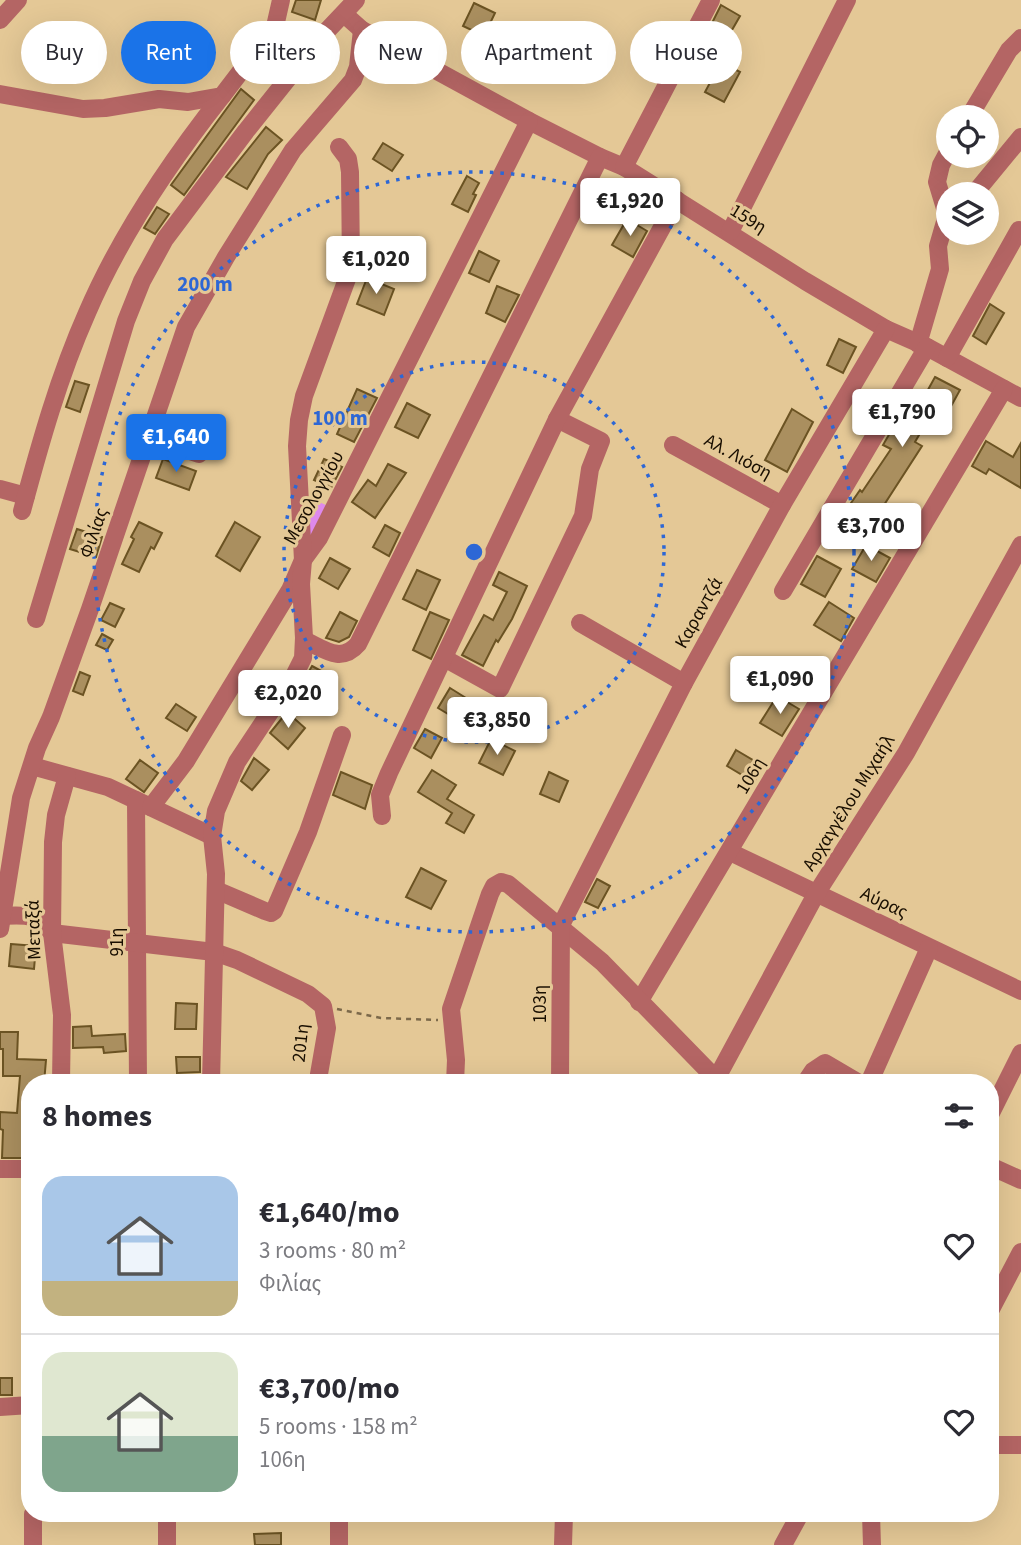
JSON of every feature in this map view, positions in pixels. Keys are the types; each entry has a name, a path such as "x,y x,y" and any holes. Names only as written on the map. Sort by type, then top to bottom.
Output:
{"street":[{"path":"0,20 18,0"},
{"path":"624,167 711,0"},
{"path":"730,232 847,0"},
{"path":"274,21 279,1"},
{"path":"336,21 350,7"},
{"path":"976,105 1009,50 1021,38"},
{"name":"159η","path":"447,76 624,167 886,329 923,345 1021,398"},
{"name":"Φιλίας","path":"1,923 21,798 90,609 186,327 293,150 354,77"},
{"path":"0,489 24,503 68,363 107,270 161,181 231,84"},
{"path":"36,619 126,321 142,281 165,239 284,84"},
{"path":"0,94 83,109 159,99 188,102 222,96"},
{"name":"Μεσολογγίου","path":"144,804 186,761 290,590 303,560 319,538 530,121"},
{"path":"984,182 1021,137"},
{"path":"211,1074 216,890 212,836 216,811 237,762 295,676 303,658 299,420 304,397 351,268 348,159 339,147"},
{"path":"304,640 343,656 351,653 358,644 600,157"},
{"path":"382,816 380,795 388,773 557,419 677,200"},
{"path":"947,358 1019,230"},
{"path":"783,591 923,345 940,269 938,245"},
{"name":"Καραντζά","path":"561,925 684,683 782,505 886,329"},
{"name":"106η","path":"639,1002 1004,389"},
{"path":"444,658 500,689 566,553 583,516 590,469 601,440 557,419"},
{"path":"148,437 199,454"},
{"name":"Αλ. Λιόση","path":"673,444 782,505"},
{"name":"Αρχαγγέλου Μιχαήλ","path":"720,1074 816,894 906,753 1021,545"},
{"path":"580,623 684,683"},
{"path":"216,890 265,911 274,911 308,832 342,735"},
{"path":"32,766 92,781 212,836"},
{"name":"Μεταξά","path":"61,1074 62,1015 52,933 54,842 57,815 67,776"},
{"name":"91η","path":"138,1074 138,942 144,804"},
{"name":"Αύρας","path":"730,852 1021,991"},
{"path":"455,1074 451,1009 494,886 501,882 508,884 561,925 602,962 709,1074"},
{"path":"1,923 33,916 45,922 52,933 214,952 308,994 323,1006"},
{"name":"103η","path":"560,1074 561,925"},
{"path":"873,1074 929,947"},
{"name":"201η","path":"319,1074 327,1028 323,1006"},
{"path":"999,1097 1021,1053"},
{"path":"811,1074 825,1063 844,1074"},
{"path":"0,1169 21,1169"},
{"path":"999,1170 1021,1180"},
{"path":"999,1294 1021,1252"},
{"path":"0,1406 21,1405"},
{"path":"999,1445 1021,1445"},
{"path":"33,1522 33,1545"},
{"path":"167,1522 167,1545"},
{"path":"339,1522 339,1545"},
{"path":"563,1545 564,1522"},
{"path":"783,1545 796,1522"},
{"path":"871,1522 872,1545"}],"path":[{"path":"323,1006 381,1018 452,1021"}],"shaded area":[{"path":"306,496 328,506 309,542"}],"building":[{"path":"296,0 321,0 315,20 292,12"},
{"path":"474,3 495,13 491,21 465,21"},
{"path":"721,5 740,16 737,21 713,21"},
{"path":"709,84 734,84 724,102 705,92"},
{"path":"241,89 254,100 184,195 171,185"},
{"path":"266,127 282,140 268,154 247,189 226,177"},
{"path":"383,143 403,155 392,171 373,159"},
{"path":"467,176 479,183 468,212 452,204"},
{"path":"157,207 169,214 155,234 144,228"},
{"path":"627,219 647,231 633,257 612,245"},
{"path":"479,251 499,261 489,282 469,273"},
{"path":"367,278 394,289 384,315 357,304"},
{"path":"497,286 519,295 505,322 486,313"},
{"path":"990,304 1004,313 986,344 973,336"},
{"path":"839,339 856,347 843,373 827,365"},
{"path":"935,377 960,390 949,410 937,404 915,442 922,446 873,522 849,506 860,490 862,492 891,449 883,445 909,400 919,406"},
{"path":"75,381 89,385 80,412 66,407"},
{"path":"357,389 377,398 354,442 337,434"},
{"path":"407,403 430,415 418,438 395,427"},
{"path":"792,409 813,422 787,472 765,460"},
{"path":"986,441 1013,457 1021,443 1021,488 989,469 986,474 972,466"},
{"path":"163,459 196,471 189,490 156,478"},
{"path":"324,459 342,467 331,488 314,480"},
{"path":"388,464 406,473 375,518 352,502 368,480 376,486"},
{"path":"139,522 162,533 154,549 151,547 139,572 122,564"},
{"path":"235,522 260,537 240,571 216,556"},
{"path":"385,525 400,533 389,556 373,547"},
{"path":"77,529 102,537 96,557 70,549"},
{"path":"866,545 890,558 876,582 852,569"},
{"path":"817,556 841,569 825,597 801,584"},
{"path":"330,558 350,569 338,589 319,578"},
{"path":"417,570 440,580 426,610 403,599"},
{"path":"499,572 527,586 512,619 498,642 496,640 483,666 462,655 484,615 493,620 507,592 493,585"},
{"path":"829,602 854,618 841,641 814,625"},
{"path":"110,603 124,609 115,627 101,620"},
{"path":"340,612 357,621 349,637 339,642 326,638"},
{"path":"430,612 449,620 431,659 413,650"},
{"path":"102,634 113,640 107,650 96,645"},
{"path":"312,666 334,678 325,694 303,682"},
{"path":"80,672 90,676 83,695 73,691"},
{"path":"450,688 490,713 478,732 438,708"},
{"path":"777,696 799,709 782,736 760,723"},
{"path":"176,704 196,717 187,731 166,718"},
{"path":"287,712 305,728 288,749 270,733"},
{"path":"425,729 442,738 431,758 414,748"},
{"path":"491,739 515,751 503,775 479,763"},
{"path":"736,750 763,766 754,782 727,766"},
{"path":"254,758 269,770 252,790 241,781"},
{"path":"140,760 158,773 144,792 126,779"},
{"path":"432,770 456,785 447,799 474,815 464,833 446,823 452,813 418,792"},
{"path":"341,772 372,785 365,809 333,795"},
{"path":"549,772 568,781 559,802 540,794"},
{"path":"421,868 446,881 431,909 406,897"},
{"path":"597,879 610,886 598,908 585,902"},
{"path":"11,944 36,946 34,969 9,966"},
{"path":"176,1003 197,1004 196,1029 175,1029"},
{"path":"91,1026 92,1036 125,1034 126,1051 104,1053 103,1047 73,1048 73,1027"},
{"path":"0,1032 18,1032 17,1059 46,1060 45,1074 21,1074 21,1158 2,1158 3,1130 0,1129 0,1112 17,1113 20,1076 3,1076 3,1049 0,1049"},
{"path":"176,1057 200,1057 200,1072 177,1073"},
{"path":"0,1378 12,1378 12,1395 0,1395"},
{"path":"281,1533 281,1545 255,1545 254,1534"}]}
